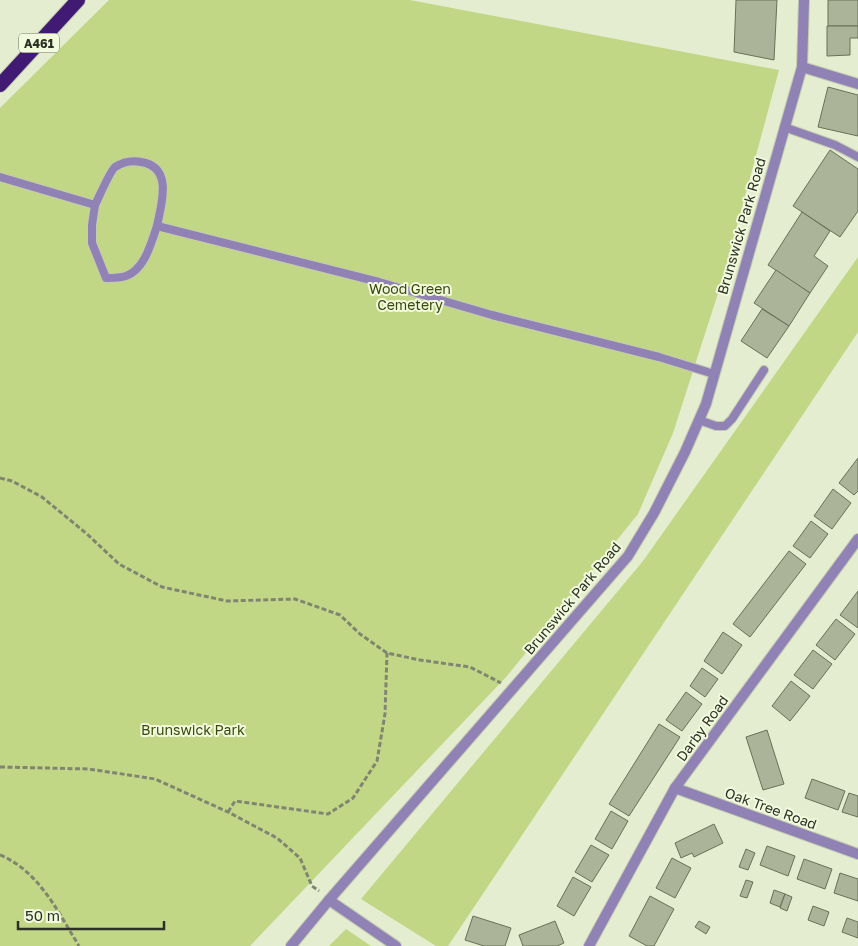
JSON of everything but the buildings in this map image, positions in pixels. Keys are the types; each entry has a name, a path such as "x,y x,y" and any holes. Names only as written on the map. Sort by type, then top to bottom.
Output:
{"highway":[{"name":"A461","path":"0,85 78,0"}],"street":[{"name":"Brunswick Park Road","path":"291,946 628,556 654,513 685,452 706,404 802,68 804,0"},
{"path":"802,68 858,84"},
{"name":"Darby Road","path":"589,946 675,788 858,539"},
{"name":"Oak Tree Road","path":"675,788 858,854"},
{"path":"329,900 396,946"}],"lane":[{"path":"784,127 835,145 858,157"},
{"path":"131,160 149,163 160,175 164,190 157,226 140,267 127,276 106,278 92,242 95,204 114,168 131,160"},
{"path":"0,177 95,204"},
{"path":"157,226 379,282 492,315 714,374"},
{"path":"699,420 716,426 726,426 732,420 764,370"}],"path":[{"path":"0,478 12,481 42,497 87,534 119,564 162,587 227,601 295,599 340,615 360,634 387,653 470,668 512,689"},
{"path":"228,812 235,801 328,814 353,798 377,761 385,714 387,653"},
{"path":"0,767 89,769 155,779 228,812 277,838 300,858 312,886 329,900"},
{"path":"0,856 14,861 46,891 79,946"}],"green space":[{"name":"Wood Green Cemetery","path":"109,0 410,0 779,70 723,278 673,433 638,514 507,676 250,946 0,946 0,108"},
{"path":"858,257 858,332 448,946 436,946 361,899 643,561"},
{"path":"346,929 371,946 329,946"}],"park label":[{"name":"Brunswick Park","path":"193,729"}]}
